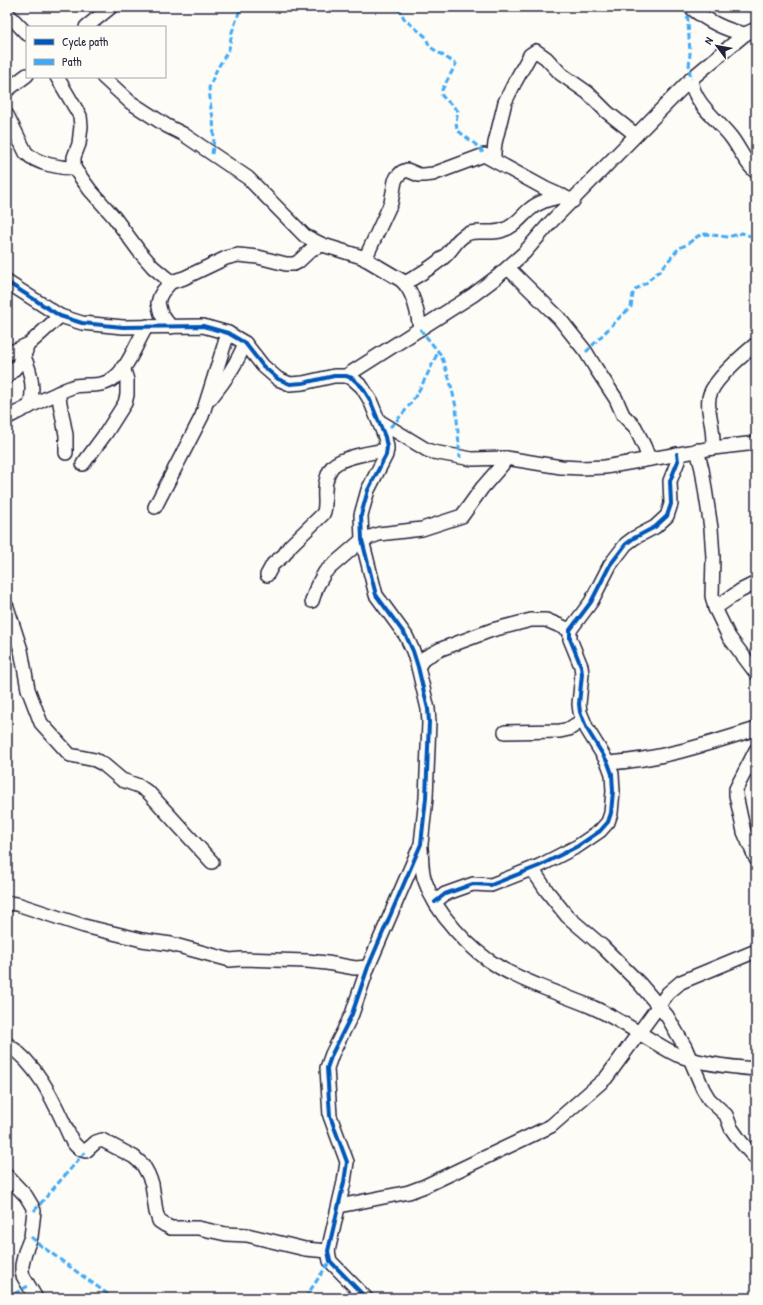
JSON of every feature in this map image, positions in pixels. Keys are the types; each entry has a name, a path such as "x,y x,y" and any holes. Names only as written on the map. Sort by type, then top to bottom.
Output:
{"street":[{"path":"690,7 704,18 734,32 750,32"},
{"path":"87,26 105,9"},
{"path":"7,13 26,33"},
{"path":"346,376 473,295 508,268 524,252 568,198 636,135 691,79 750,32"},
{"path":"494,160 495,143 505,102 514,82 530,54 536,51 546,58 561,74 588,94 607,112 636,135"},
{"path":"7,90 26,77"},
{"path":"58,78 80,116 81,121 80,144 73,161 74,168 90,190 114,217 139,251 171,282"},
{"path":"104,78 130,102 167,126 183,134 248,178 305,236 323,245 366,259 393,274 405,283 415,306 420,329"},
{"path":"691,79 694,92 730,135 750,166 756,172"},
{"path":"7,115 26,153 36,160 61,168 74,168"},
{"path":"366,259 391,203 394,181 402,172 407,170 419,175 433,174 484,155 546,189 568,198"},
{"path":"405,283 428,270 446,255 458,240 468,233 492,233 504,230 517,222 530,209 541,202 568,198"},
{"path":"171,327 161,314 158,303 163,291 171,282 184,278 226,258 238,255 258,257 286,264 294,264 312,249 323,245"},
{"path":"508,268 559,318 586,352 616,399 623,415 635,427 649,459"},
{"path":"7,282 60,316 82,323 100,326 123,327 203,326 228,333 245,343 268,371 285,383 303,383 334,376 346,376 356,381 362,387 379,421 387,450 384,460 371,482 364,500 361,515 362,540 376,595 406,636 413,651 428,709 429,733 426,798 421,844 422,865 425,881 435,902 457,931 476,951 500,967 519,977 593,1007 662,1047 689,1059 720,1065 756,1069"},
{"path":"7,354 29,344 60,316"},
{"path":"10,416 67,388 109,382 123,367 147,326"},
{"path":"155,507 202,416 228,333"},
{"path":"207,402 228,376 245,343"},
{"path":"7,376 24,356 29,344"},
{"path":"713,448 712,428 708,413 709,396 712,388 721,377 756,344"},
{"path":"24,356 31,374 31,401 29,407"},
{"path":"83,464 106,433 125,403 127,395 123,367"},
{"path":"58,393 66,436 66,453"},
{"path":"379,421 427,450 433,452 472,459 506,458 561,468 605,466 697,450 756,442"},
{"path":"267,575 273,564 284,555 290,546 323,514 325,508 325,486 332,466 352,457 387,450"},
{"path":"697,450 702,469 712,535 712,585 715,608 729,637 756,673"},
{"path":"435,902 445,894 473,884 491,885 532,869 578,846 605,826 608,822 611,813 613,791 612,774 608,763 583,720 579,704 582,674 570,639 570,630 597,593 610,565 626,544 655,527 667,516 671,504 670,481 678,461 677,454"},
{"path":"312,601 317,586 325,572 362,540 379,534 422,529 454,520 462,516 506,458"},
{"path":"715,608 740,591 756,583"},
{"path":"7,607 21,650 28,689 41,723 70,755 95,760 122,780 139,786 149,793 212,862"},
{"path":"418,667 424,658 441,649 492,630 532,620 546,620 570,630"},
{"path":"505,732 560,731 568,729 583,720"},
{"path":"608,763 628,762 688,750 756,729"},
{"path":"756,750 736,789 744,832 756,859"},
{"path":"366,1298 330,1262 328,1251 335,1220 340,1206 347,1162 330,1116 327,1068 332,1054 352,1014 368,967 421,844"},
{"path":"532,869 567,916 602,946 640,984 667,1016 685,1046 689,1059 709,1099 726,1115 731,1128 756,1159"},
{"path":"7,903 17,904 97,930 142,940 171,944 230,960 307,961 355,968 368,967"},
{"path":"340,1206 409,1192 545,1130 606,1078 668,993 681,982 756,951"},
{"path":"7,1044 27,1062 39,1076 48,1090 72,1141 77,1147 82,1150 86,1150 96,1142 102,1140 134,1157 142,1165 152,1184 156,1212 159,1220 165,1225 171,1228 198,1228 226,1234 247,1235 305,1249 328,1251"},
{"path":"7,1176 26,1196 34,1211 31,1237 25,1252 22,1271 36,1298"}],"marked path":[{"path":"212,154 214,139 209,88 216,71 229,49 232,32 241,7"},
{"path":"398,7 405,20 425,36 430,47 456,64 442,90 442,96 458,111 456,122 457,130 480,148 484,155"},
{"path":"687,7 690,53 689,68 691,79"},
{"path":"586,352 631,307 633,294 636,289 660,271 679,248 686,245 698,236 705,234 728,237 742,233 756,238"},
{"path":"420,329 441,355 450,381 456,407 460,458"},
{"path":"390,427 412,401 438,352"},
{"path":"34,1211 86,1151"},
{"path":"31,1237 113,1298"},
{"path":"305,1298 330,1261"},
{"path":"7,1298 28,1286"}],"cycle path":[{"path":"7,282 60,316 82,323 123,327 203,326 228,333 245,343 263,366 278,379 290,384 303,383 334,376 346,376 352,378 362,387 370,400 385,437 387,447 386,455 368,490 361,515 362,540 376,595 406,636 413,651 428,709 429,722 426,798 421,844 368,967 352,1014 332,1054 327,1068 330,1116 347,1162 344,1182 328,1251 330,1261 366,1298"},
{"path":"435,902 445,894 473,884 491,885 539,866 578,846 600,831 608,822 611,813 613,791 612,774 608,763 587,729 580,712 579,704 582,674 581,666 570,639 570,630 591,602 610,565 626,544 655,527 667,516 671,504 670,481 678,461 677,454"}]}
